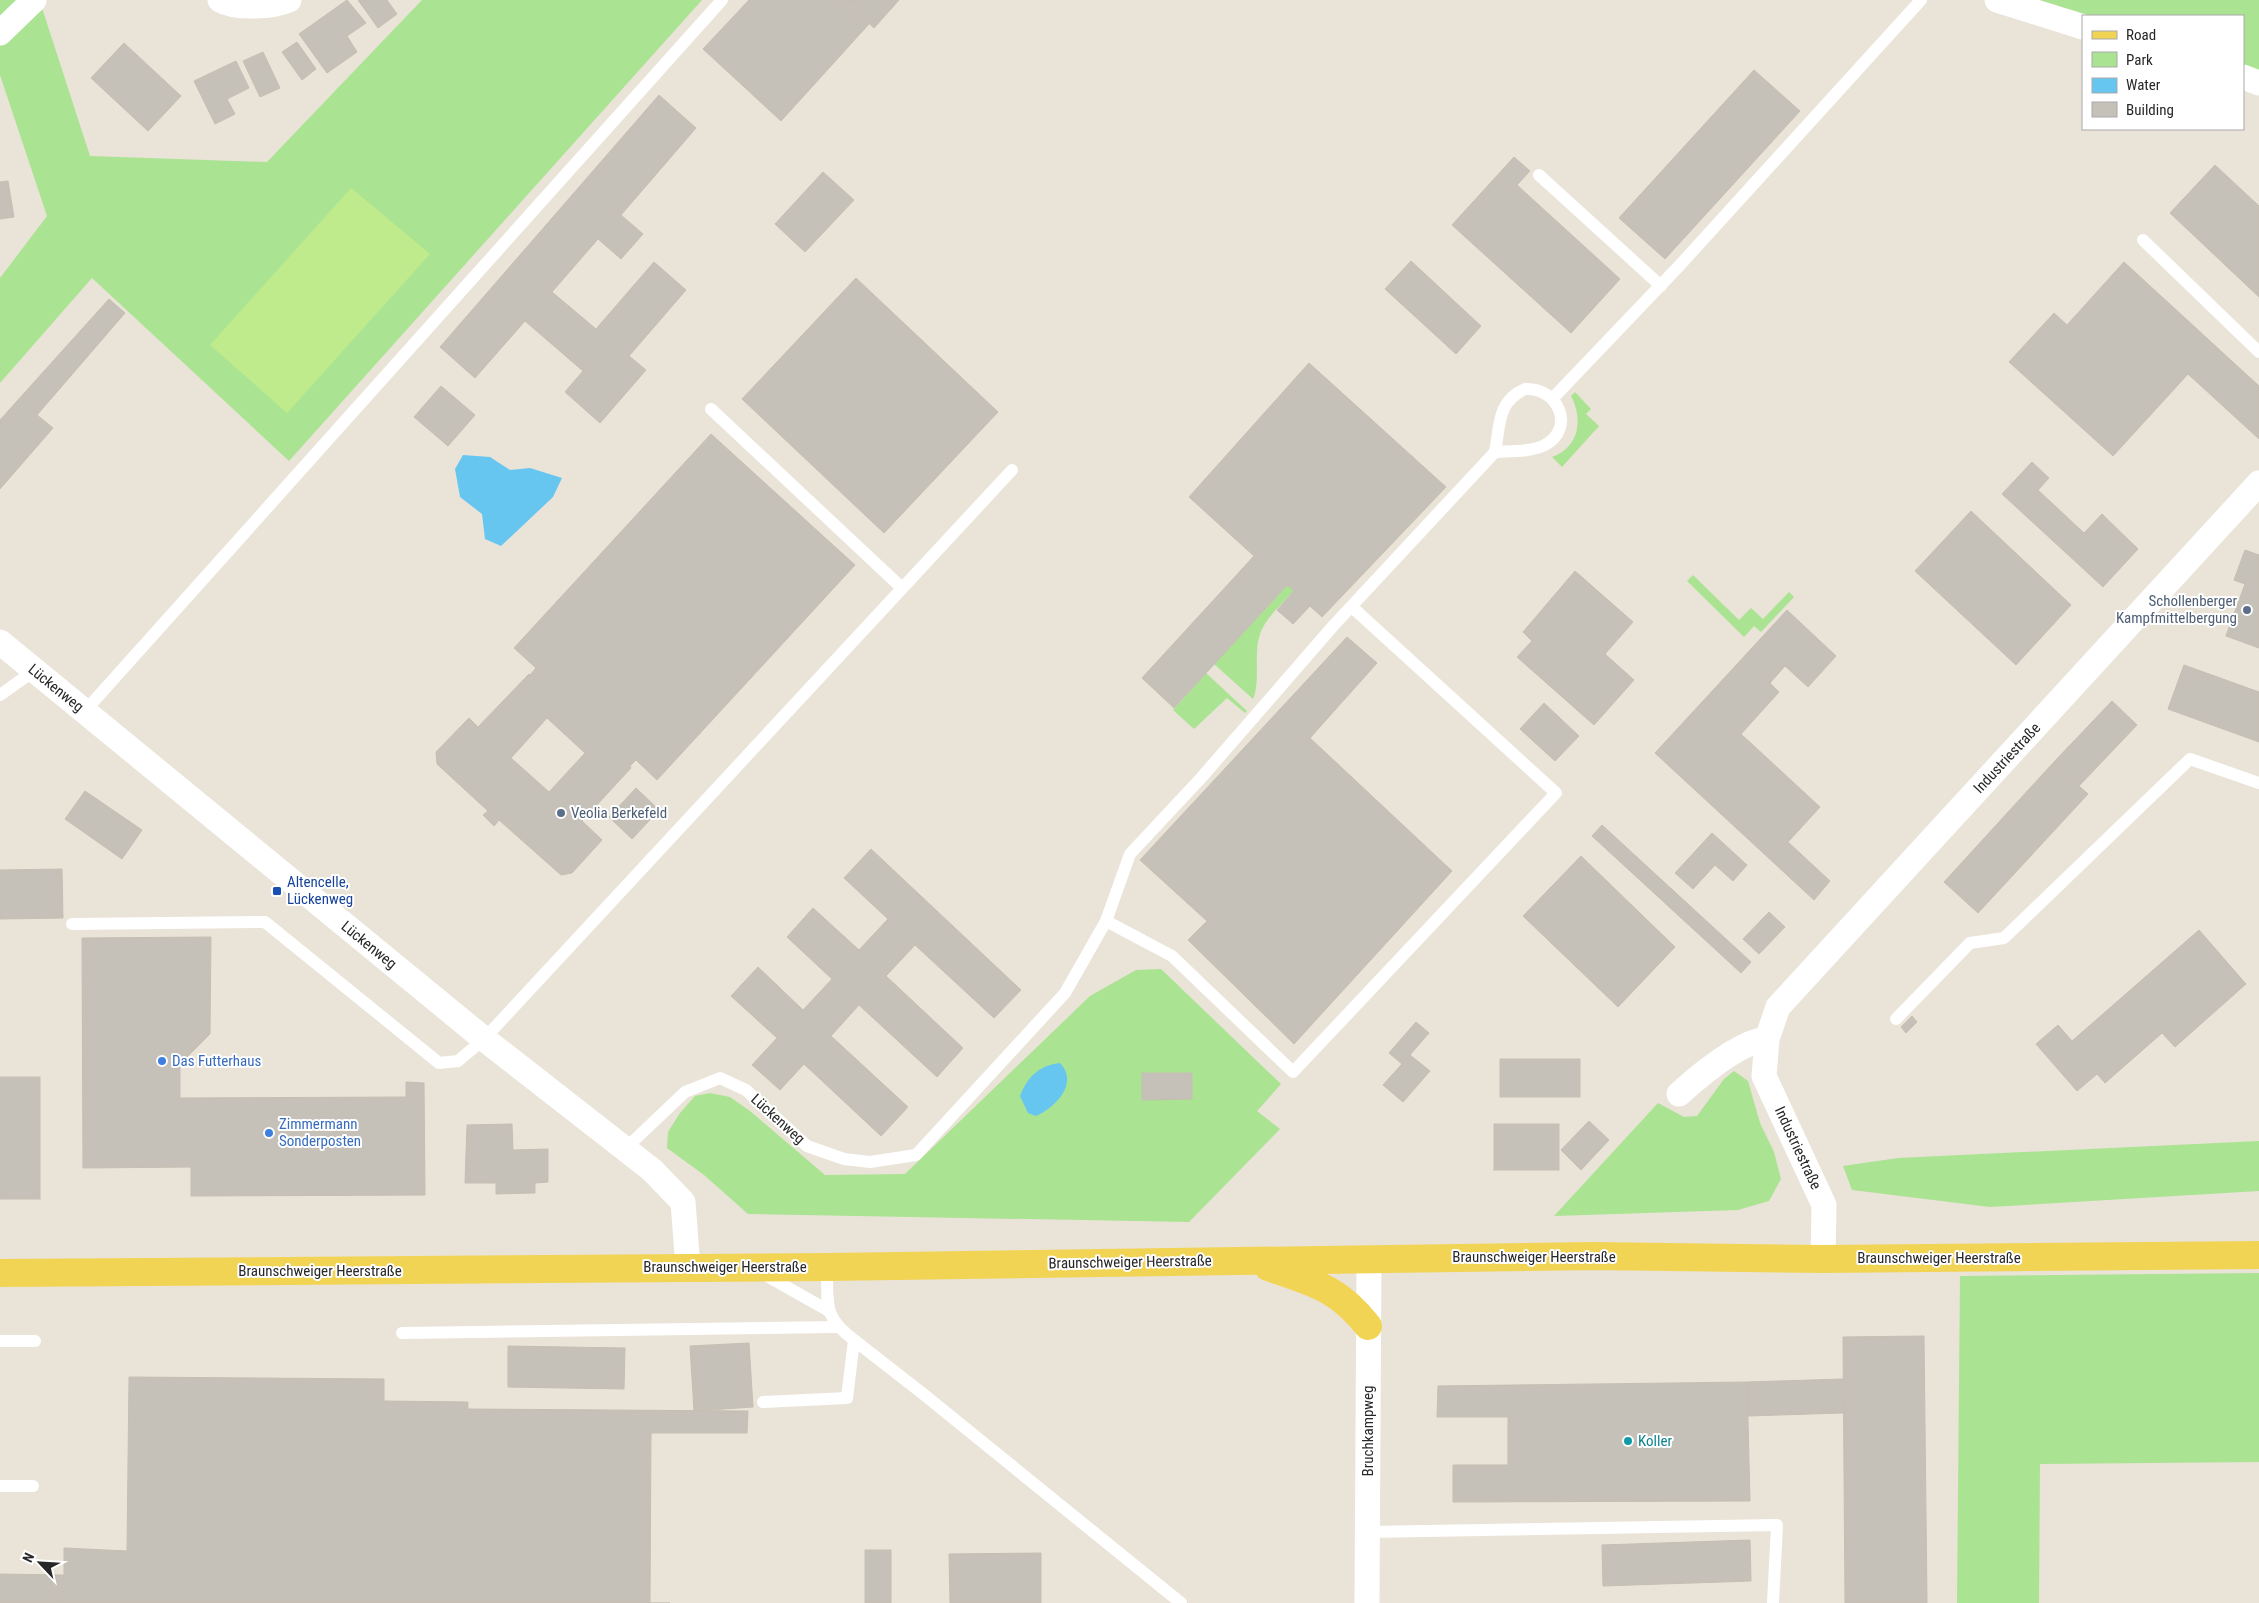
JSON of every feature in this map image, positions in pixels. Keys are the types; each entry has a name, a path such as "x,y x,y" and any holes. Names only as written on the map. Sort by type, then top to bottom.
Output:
{"main road":[{"name":"Braunschweiger Heerstraße","path":"0,1273 827,1267 1594,1256 1823,1259 2259,1255"},
{"path":"1250,1260 1336,1293 1354,1308 1368,1326"}],"street":[{"path":"0,33 34,0"},
{"path":"220,0 228,4 278,6 289,0"},
{"path":"1997,0 2082,27"},
{"path":"2244,78 2259,83"},
{"name":"Industriestraße","path":"1823,1259 1824,1205 1764,1076 1767,1039 1778,1007 2259,483"},
{"name":"Lückenweg","path":"0,642 484,1039 652,1170 683,1202 688,1268"},
{"path":"1679,1094 1707,1069 1754,1041 1767,1039"},
{"name":"Bruchkampweg","path":"1367,1603 1369,1259"}],"lane":[{"path":"85,711 722,0"},
{"path":"1553,398 1661,286 1921,0"},
{"path":"1539,175 1661,286"},
{"path":"2143,240 2259,352"},
{"path":"1525,389 1545,392 1553,398 1558,406 1560,424 1551,441 1534,448 1495,452 1503,409 1507,400 1525,389"},
{"path":"710,410 902,588"},
{"name":"Lückenweg","path":"625,1149 685,1092 720,1078 746,1090 807,1146 844,1159 870,1162 916,1155 1065,993 1106,922 1130,854 1352,607 1495,452"},
{"path":"72,924 265,922 439,1063 458,1061 484,1039 1012,470"},
{"path":"1106,922 1172,956 1293,1072 1556,793 1352,607"},
{"path":"0,695 35,670"},
{"path":"1896,1018 1970,943 2004,938 2190,759 2259,783"},
{"path":"752,1267 829,1311"},
{"path":"827,1267 829,1311 837,1327 1180,1603"},
{"path":"402,1333 837,1327"},
{"path":"763,1402 847,1398 854,1340"},
{"path":"0,1341 35,1341"},
{"path":"0,1486 33,1486"},
{"path":"1368,1532 1777,1525 1773,1603"}],"green space":[{"path":"0,0 34,0 43,11 90,156 267,162 422,0 702,0 289,461 92,278 0,383 0,278 47,216 0,75"},
{"path":"2040,0 2259,0 2259,70 2244,65 2244,15 2088,15"},
{"path":"351,188 430,254 287,413 210,345"},
{"path":"1575,392 1591,409 1586,414 1599,426 1562,467 1552,457 1568,446 1576,431 1578,423 1577,414 1571,396"},
{"path":"1693,575 1739,620 1751,608 1763,619 1789,592 1794,597 1761,632 1754,626 1744,637 1687,581"},
{"path":"1287,585 1294,591 1270,617 1260,634 1253,699 1214,664"},
{"path":"1206,673 1247,711 1245,713 1227,698 1194,729 1173,710"},
{"path":"1161,969 1281,1084 1257,1111 1280,1129 1189,1222 748,1214 704,1175 667,1148 668,1132 680,1113 695,1096 710,1093 730,1097 750,1111 825,1175 905,1174 1090,996 1136,970"},
{"path":"1734,1071 1748,1081 1760,1123 1774,1152 1781,1179 1769,1201 1738,1210 1554,1216 1658,1103 1684,1117 1697,1116 1724,1079"},
{"path":"2259,1141 2259,1191 1990,1207 1852,1190 1843,1166 1898,1158"},
{"path":"2259,1273 2259,1462 2040,1464 2039,1603 1957,1603 1960,1276"}],"water":[{"path":"463,455 490,457 510,470 530,468 562,478 553,497 501,546 485,539 482,514 460,497 455,469"},
{"path":"1060,1063 1067,1078 1063,1094 1044,1112 1036,1116 1028,1113 1020,1096 1026,1083 1040,1069"}],"building":[{"path":"347,0 366,23 347,36 357,52 327,73 299,34"},
{"path":"358,0 387,0 397,14 378,28"},
{"path":"749,0 843,0 869,24 781,121 703,49"},
{"path":"844,0 899,0 874,28"},
{"path":"297,42 316,69 302,80 282,52"},
{"path":"124,43 181,96 148,131 91,78"},
{"path":"263,52 280,88 260,97 243,61"},
{"path":"236,61 249,88 227,99 235,114 215,124 194,81"},
{"path":"1754,70 1800,111 1665,259 1619,218"},
{"path":"659,95 696,128 621,215 643,234 621,259 598,239 552,292 596,329 654,262 686,290 629,356 646,370 600,423 565,392 583,371 525,321 475,378 440,347"},
{"path":"1514,157 1530,171 1517,185 1620,279 1571,333 1452,225"},
{"path":"2215,165 2259,206 2259,297 2170,213"},
{"path":"823,172 854,200 805,252 775,224"},
{"path":"8,181 14,217 0,219 0,182"},
{"path":"1411,261 1481,326 1456,354 1385,289"},
{"path":"2124,262 2259,386 2259,439 2188,374 2113,456 2009,362 2054,313 2067,325"},
{"path":"856,278 998,412 884,533 742,399"},
{"path":"109,299 125,313 37,415 53,428 0,489 0,420"},
{"path":"1309,363 1446,487 1322,617 1310,606 1293,624 1277,610 1294,591 1287,585 1174,708 1142,678 1254,556 1189,497"},
{"path":"441,386 475,415 448,446 414,417"},
{"path":"711,434 855,565 657,780 636,760 630,766 631,768 582,821 602,840 572,873 561,875 499,820 494,826 483,815 488,811 437,764 436,752 469,718 478,727 536,668 514,648","holes":["547,718 585,753 549,792 511,758"]},
{"path":"2032,462 2049,478 2038,490 2084,533 2102,514 2138,549 2103,587 2002,494"},
{"path":"1971,511 2071,605 2016,665 1915,571"},
{"name":"Schollenberger Kampfmittelbergung","path":"2245,550 2259,555 2259,648 2226,636 2245,584 2234,580"},
{"path":"1575,571 1633,622 1605,654 1634,680 1594,725 1517,657 1532,641 1523,632"},
{"path":"1787,610 1836,656 1808,687 1785,666 1770,683 1779,692 1741,734 1820,807 1788,842 1830,881 1814,900 1655,753"},
{"path":"1347,637 1377,663 1310,738 1452,871 1294,1044 1188,940 1207,921 1140,860"},
{"path":"2184,665 2259,692 2259,742 2168,709"},
{"path":"2112,701 2137,725 2078,787 2053,763"},
{"path":"1544,703 1579,736 1555,761 1520,729"},
{"path":"2053,763 2088,794 1978,913 1944,882"},
{"path":"636,788 659,810 632,839 609,817"},
{"path":"85,791 142,830 122,859 65,819"},
{"path":"1602,825 1751,962 1741,973 1592,836"},
{"path":"1712,833 1747,865 1733,881 1715,865 1693,889 1675,873"},
{"path":"871,849 1021,990 994,1018 915,945 886,976 963,1048 937,1077 859,1005 831,1036 908,1107 881,1136 804,1064 780,1090 752,1065 777,1038 731,996 758,967 803,1010 832,979 787,937 813,908 859,950 888,919 844,878"},
{"path":"1581,856 1675,947 1618,1007 1523,916"},
{"path":"62,869 63,918 0,919 0,870"},
{"path":"1769,912 1785,927 1759,954 1743,939"},
{"path":"2199,930 2246,984 2175,1047 2162,1033 2105,1083 2097,1074 2077,1091 2036,1044 2058,1025 2072,1041"},
{"path":"211,937 210,1034 180,1064 180,1098 406,1097 406,1082 424,1083 425,1195 191,1196 191,1167 83,1168 82,938"},
{"path":"1912,1016 1917,1022 1906,1033 1901,1027"},
{"path":"1416,1022 1429,1033 1402,1064 1389,1053"},
{"path":"1410,1055 1430,1071 1403,1102 1383,1085"},
{"path":"1500,1059 1580,1059 1580,1097 1500,1097"},
{"path":"1142,1073 1192,1073 1192,1099 1142,1100"},
{"path":"0,1077 40,1077 40,1199 0,1199"},
{"path":"1589,1121 1609,1140 1581,1170 1561,1150"},
{"path":"512,1124 513,1150 548,1149 548,1182 535,1183 535,1193 496,1194 496,1183 465,1183 467,1125"},
{"path":"1494,1124 1559,1124 1559,1170 1494,1170"},
{"path":"1924,1336 1927,1603 1845,1603 1843,1337"},
{"path":"749,1343 753,1407 694,1411 690,1346"},
{"path":"508,1346 625,1348 624,1389 508,1387"},
{"path":"129,1377 384,1379 384,1401 468,1402 468,1409 748,1411 747,1433 651,1433 650,1603 64,1603 64,1548 127,1551"},
{"path":"1843,1379 1843,1413 1748,1416 1747,1382"},
{"name":"Koller","path":"1747,1382 1750,1501 1453,1502 1453,1465 1508,1465 1508,1417 1437,1417 1438,1386"},
{"path":"1750,1540 1751,1581 1603,1586 1602,1545"},
{"path":"865,1550 891,1550 891,1603 865,1603"},
{"path":"1041,1553 1041,1603 950,1603 949,1554"},
{"path":"0,1574 64,1575 64,1603 0,1603"}],"place":[{"name":"Schollenberger Kampfmittelbergung","path":"2247,610"},
{"name":"Veolia Berkefeld","path":"561,813"},
{"name":"Altencelle, Lückenweg","path":"277,891"},
{"name":"Das Futterhaus","path":"162,1061"},
{"name":"Zimmermann Sonderposten","path":"269,1133"},
{"name":"Koller","path":"1628,1441"}]}
